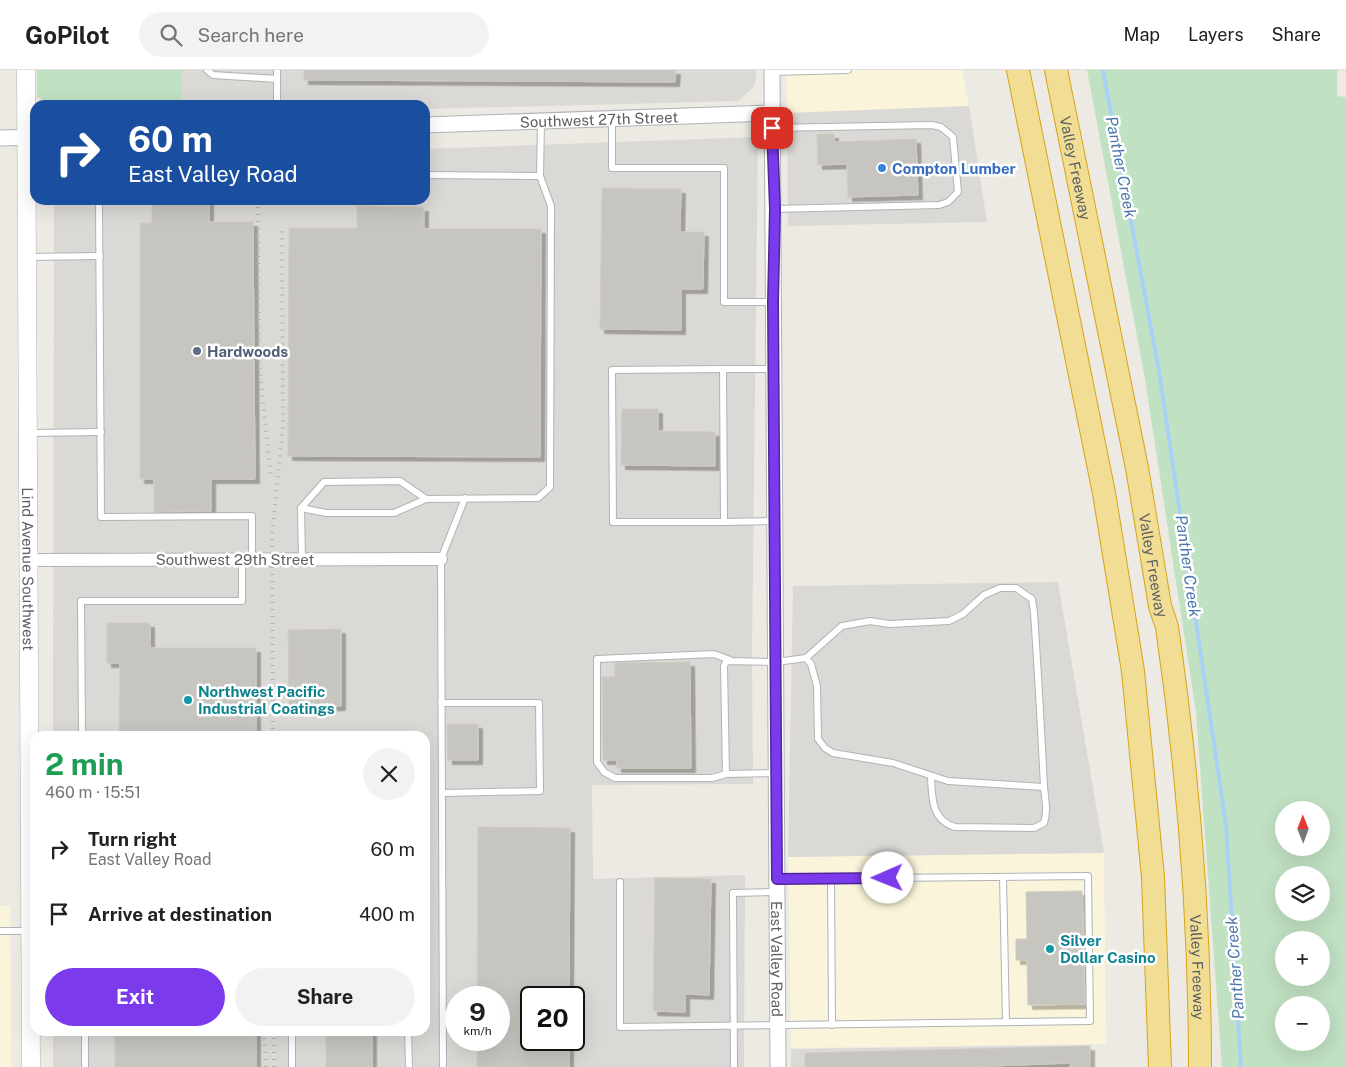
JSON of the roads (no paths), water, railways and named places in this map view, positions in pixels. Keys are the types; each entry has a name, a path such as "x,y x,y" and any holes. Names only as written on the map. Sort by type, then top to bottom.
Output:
{"highway":[{"path":"1018,70 1104,493 1133,671 1153,877 1160,1067"},
{"name":"Valley Freeway","path":"1056,70 1137,468 1160,606 1167,627 1189,822 1196,936 1200,1067"},
{"path":"1160,606 1157,635 1178,800 1190,1067"}],"main road":[{"name":"Lind Avenue Southwest","path":"26,70 30,124"},
{"name":"Lind Avenue Southwest","path":"30,178 28,257 32,731"},
{"name":"Lind Avenue Southwest","path":"31,1036 31,1067"}],"street":[{"name":"East Valley Road","path":"772,71 775,209 773,302 778,1067"},
{"name":"Southwest 27th Street","path":"430,124 612,118 772,120"},
{"path":"0,138 30,138"},
{"name":"Southwest 29th Street","path":"29,560 441,559"}],"lane":[{"path":"207,70 213,75 238,73 277,79"},
{"path":"277,70 277,100"},
{"path":"772,71 848,70"},
{"path":"612,118 612,168 724,168 724,302 773,302"},
{"path":"772,120 932,125 941,127 953,137 958,192 948,202 939,205 775,209"},
{"path":"301,508 326,513 394,513 426,499 538,498 550,487 551,206 540,176 541,121"},
{"path":"430,176 540,176"},
{"path":"82,731 81,601 242,601 252,516 101,517 99,205"},
{"path":"28,257 100,256"},
{"path":"723,369 724,522"},
{"path":"774,369 612,370 612,522 775,521"},
{"path":"29,432 101,432"},
{"path":"302,559 301,508 324,482 400,481 426,499"},
{"path":"443,1067 441,559 465,498"},
{"path":"776,773 726,774 712,778 615,778 604,772 597,762 597,659 714,654 730,660 776,662 806,658 842,626 870,621 889,624 949,621 963,614 984,595 1000,588 1016,588 1032,599 1034,613 1044,750 1044,787 1048,812 1044,823 1034,828 954,827 944,824 938,817 932,800 931,776"},
{"path":"806,658 811,664 817,686 818,739 825,748 833,753 893,763 948,781 1044,787"},
{"path":"726,774 724,666 726,661 730,660"},
{"path":"441,703 539,703 540,791 442,793"},
{"path":"620,882 620,1027 734,1026 778,1026 1090,1021 1088,876 831,878 733,893 734,1026 734,1067"},
{"path":"1003,877 1006,1022"},
{"path":"831,878 832,1025"},
{"path":"0,932 30,931"},
{"path":"85,1036 85,1067"},
{"path":"292,1036 292,1067"},
{"path":"408,1036 409,1067"}],"waterway":[{"name":"Panther Creek","path":"1103,70 1159,371 1226,825 1241,1067"}],"railway":[{"path":"258,205 259,364 271,479"},
{"path":"273,731 272,536 283,425 282,230"},
{"path":"264,1036 266,1067"},
{"path":"274,1036 274,1067"}],"place":[{"name":"Compton Lumber","path":"882,168"},
{"name":"Hardwoods","path":"197,351"},
{"name":"Northwest Pacific Industrial Coatings","path":"188,700"},
{"name":"Silver Dollar Casino","path":"1050,949"}]}
